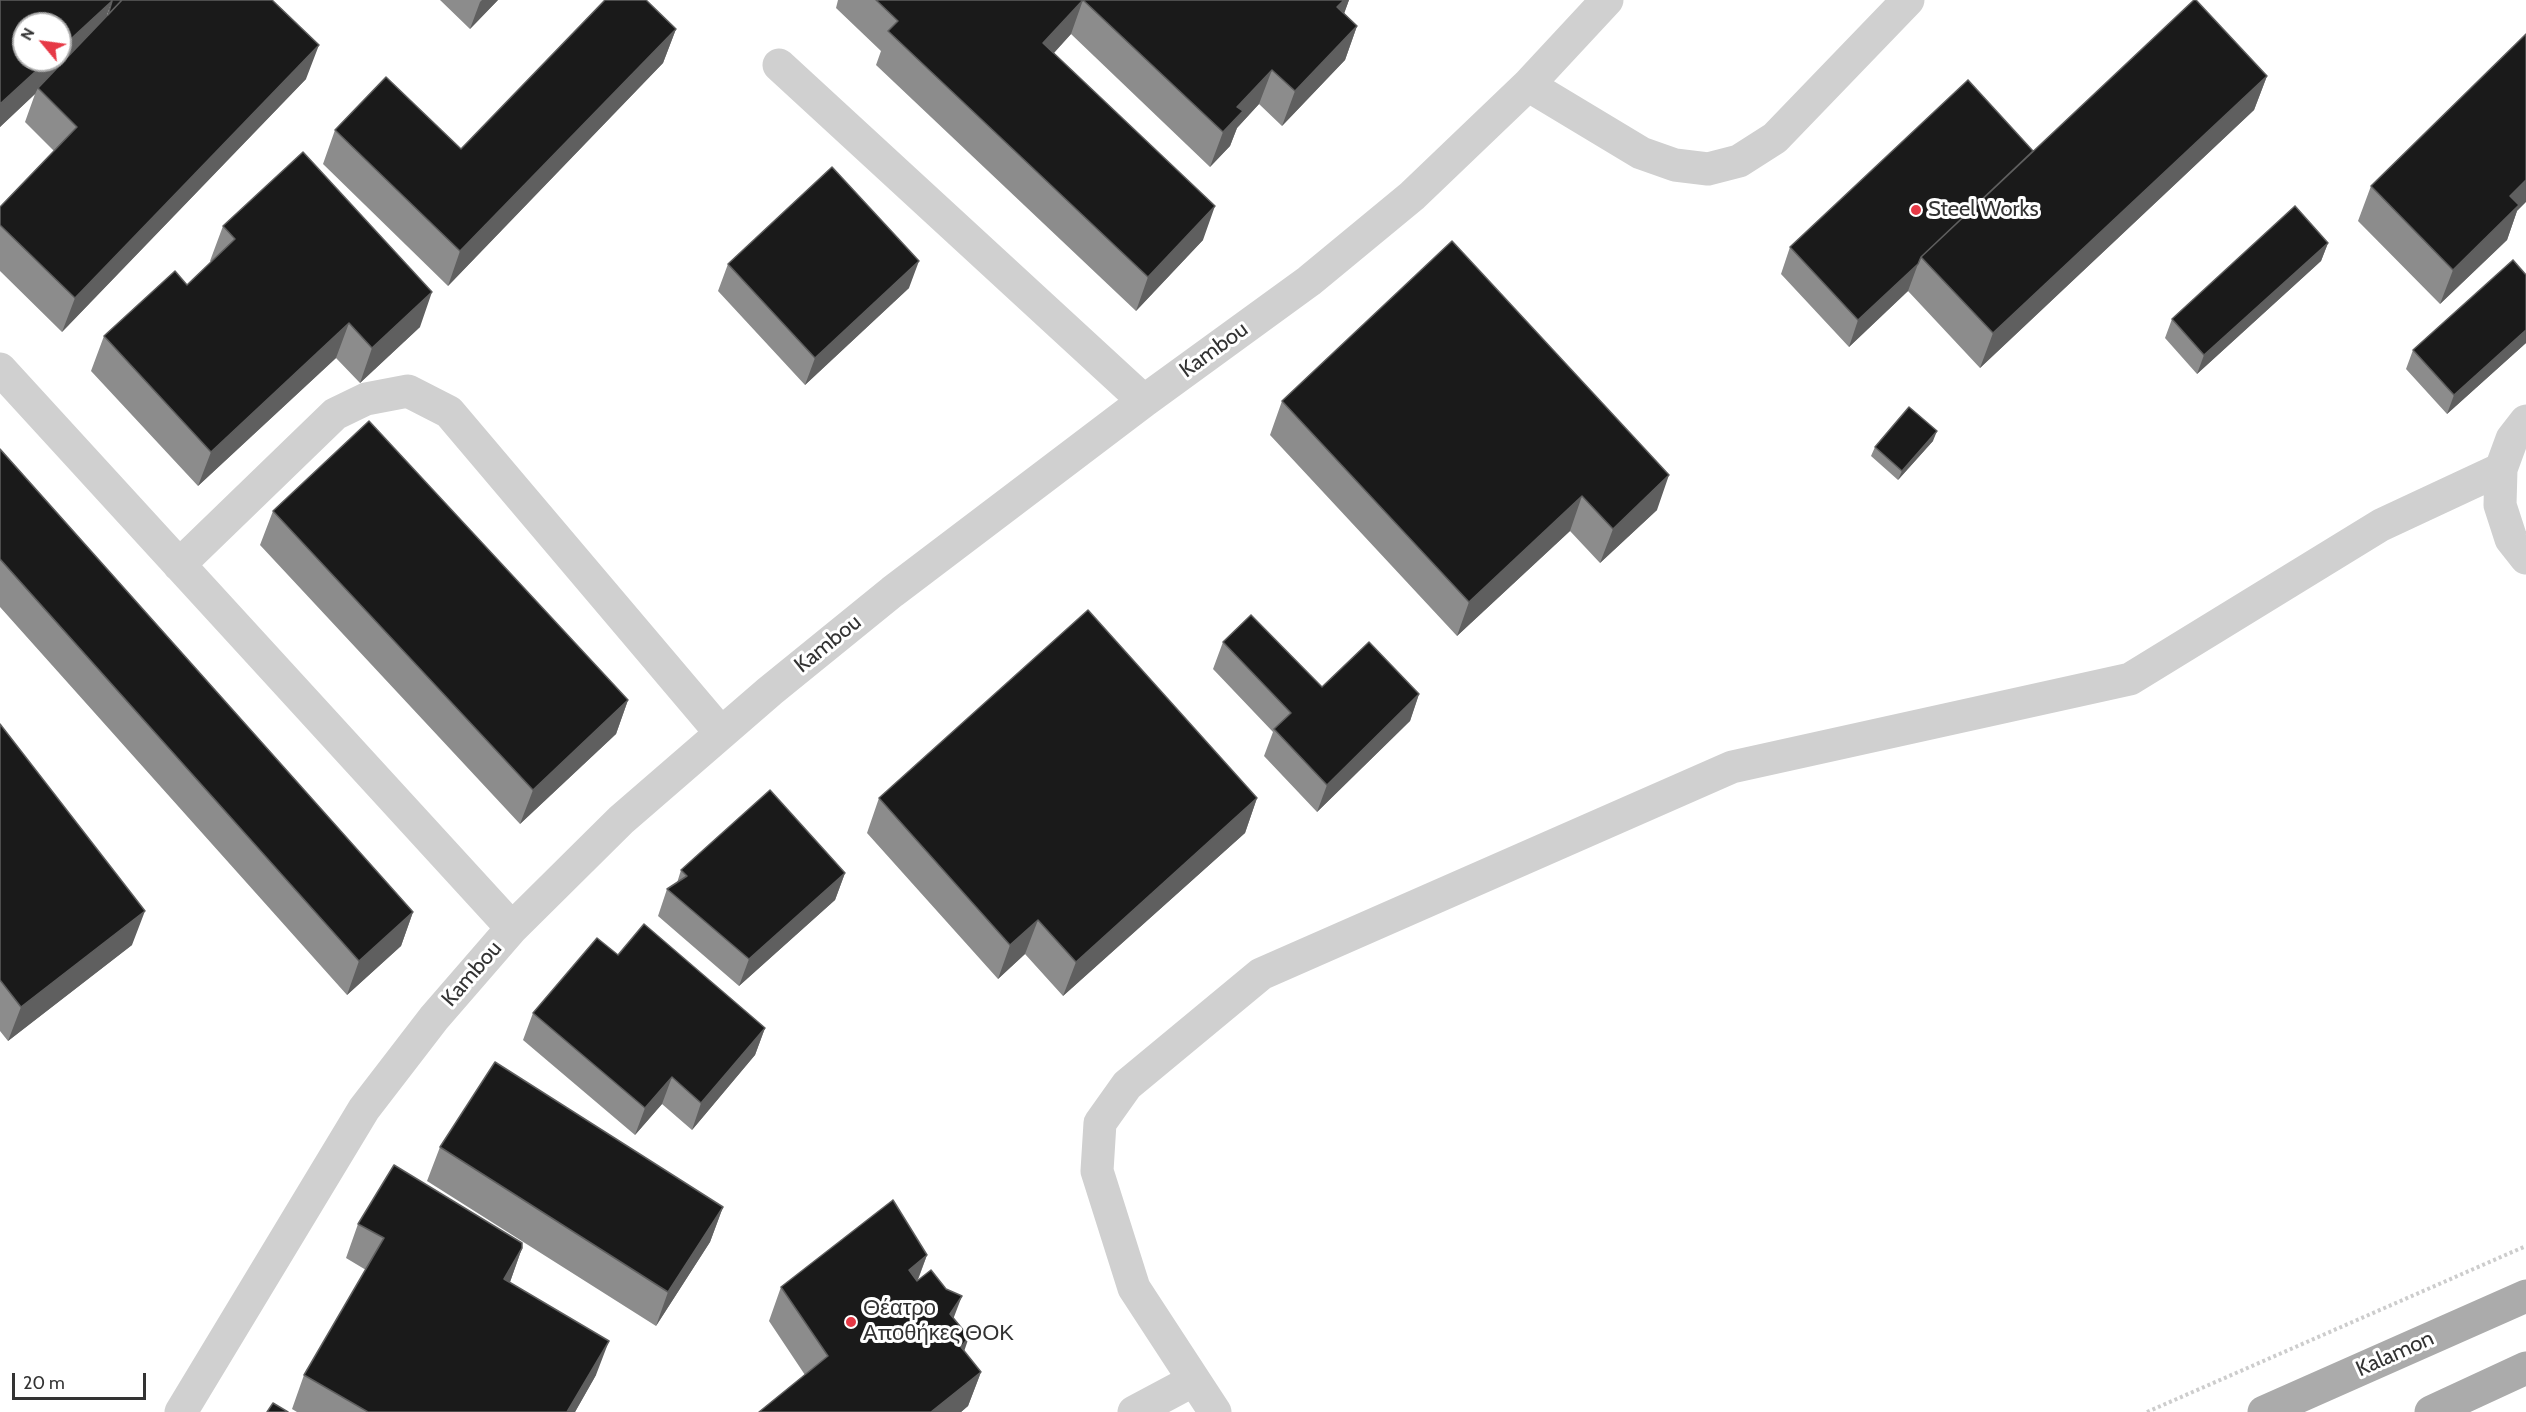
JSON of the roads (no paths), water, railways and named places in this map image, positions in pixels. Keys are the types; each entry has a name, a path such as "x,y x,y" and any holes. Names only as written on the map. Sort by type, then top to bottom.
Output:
{"main road":[{"name":"Kalamon","path":"2264,1412 2526,1296"},
{"path":"2431,1412 2526,1368"}],"street":[{"name":"Kambou","path":"181,1412 364,1109 434,1018 512,928 621,820 770,691 892,592 1144,401 1309,280 1412,196 1528,85 1607,0"},
{"path":"1528,85 1641,153 1676,165 1708,169 1739,161 1775,138 1908,0"},
{"path":"779,65 1144,401"},
{"path":"0,369 512,928"},
{"path":"179,565 335,414 366,399 408,391 448,412 722,733"},
{"path":"2526,421 2512,438 2501,469 2500,504 2511,539 2526,558"},
{"path":"1215,1412 1134,1288 1097,1171 1100,1123 1127,1085 1261,974 1732,767 2130,679 2381,525 2501,469"},
{"path":"1134,1412 1194,1380"}],"place":[{"name":"Steel Works","path":"1916,210"},
{"name":"Θέατρο Αποθήκες ΘΟΚ","path":"851,1322"}]}
